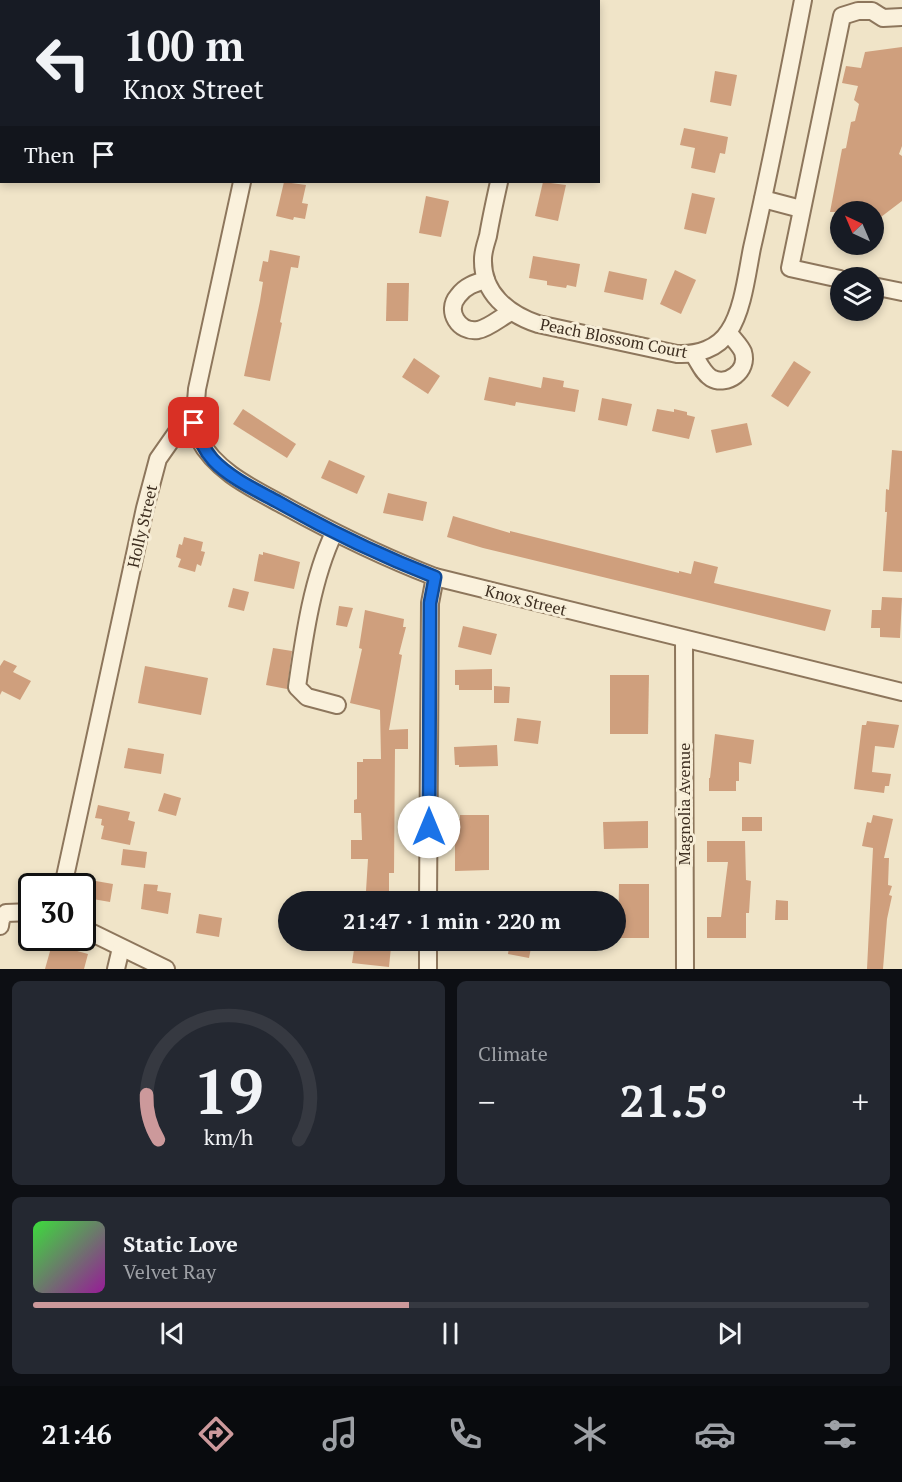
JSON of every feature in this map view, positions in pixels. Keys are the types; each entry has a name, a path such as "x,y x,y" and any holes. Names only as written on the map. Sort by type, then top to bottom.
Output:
{"street":[{"path":"694,355 703,370 713,379 727,380 734,377 742,366 744,359 739,346 729,333 737,315 763,199 803,0"},
{"path":"830,277 790,268 842,16 873,6 883,18 902,17"},
{"path":"194,423 197,389 242,183"},
{"path":"499,183 483,258 486,280 470,285 457,296 453,309 457,322 469,330 483,329 511,312"},
{"path":"763,199 801,209"},
{"name":"Peach Blossom Court","path":"486,280 500,303 520,318 538,324 677,354 694,355 713,347 729,333"},
{"path":"884,288 902,292"},
{"name":"Knox Street","path":"194,423 199,438 213,459 230,474 334,533 391,560 435,577 902,692"},
{"name":"Holly Street","path":"66,873 145,508 158,459 179,429 194,423"},
{"path":"334,533 325,553 311,608 298,670 297,687 307,697 337,705"},
{"path":"428,891 430,603 435,577"},
{"name":"Magnolia Avenue","path":"684,639 685,969"},
{"path":"0,926 1,919 6,913 18,913"},
{"path":"96,935 165,969"},
{"path":"116,969 121,948"},
{"path":"428,951 428,969"}],"building":[{"path":"902,47 902,146 899,154 902,156 902,201 884,215 884,201 832,201 842,149 846,148 851,122 855,121 859,104 854,100 858,86 842,83 846,66 861,68 865,52"},
{"path":"715,71 737,75 731,106 710,102"},
{"path":"684,128 728,137 725,154 720,153 715,173 691,168 695,148 680,145"},
{"path":"284,183 306,185 302,203 308,204 305,219 294,217 293,220 276,216"},
{"path":"543,183 566,185 558,221 535,216"},
{"path":"692,193 715,198 706,234 684,229"},
{"path":"426,196 449,201 441,237 419,233"},
{"path":"270,250 300,256 298,268 291,267 270,381 244,376 260,301 263,282 259,281 263,261 268,262"},
{"path":"533,256 580,264 576,287 547,285 547,281 529,278"},
{"path":"675,270 696,280 681,314 660,304"},
{"path":"609,271 647,279 643,300 604,292"},
{"path":"387,283 409,283 408,321 386,321"},
{"path":"414,358 440,376 428,394 402,377"},
{"path":"794,361 811,372 788,407 771,396"},
{"path":"489,377 541,388 543,377 564,381 563,387 579,390 575,412 516,402 515,406 484,400"},
{"path":"602,398 632,404 627,426 598,420"},
{"path":"243,409 296,444 287,458 233,424"},
{"path":"657,409 674,412 674,409 687,412 687,415 695,417 689,439 652,431"},
{"path":"747,423 752,445 716,453 711,430"},
{"path":"892,450 902,451 902,572 883,571 887,512 885,512 886,489 889,490"},
{"path":"329,460 365,476 357,494 321,478"},
{"path":"388,493 427,502 423,521 383,513"},
{"path":"453,516 510,533 510,531 679,573 679,571 691,574 694,561 718,567 714,583 831,610 825,631 483,548 447,537"},
{"path":"184,537 203,542 201,551 205,552 201,566 197,564 195,572 178,567 181,559 176,557 179,544 182,545"},
{"path":"263,552 300,562 294,589 254,581 259,554 263,555"},
{"path":"233,588 249,592 244,611 228,607"},
{"path":"882,597 902,598 900,638 880,637 880,628 871,628 872,610 881,610"},
{"path":"339,606 353,608 347,627 336,625"},
{"path":"365,610 404,619 403,627 406,627 399,654 402,655 389,730 408,729 408,749 395,749 394,873 389,873 389,891 366,891 368,859 351,859 351,840 362,840 361,813 354,813 354,800 357,799 357,762 363,762 363,759 381,759 380,710 350,703 362,649 359,648"},
{"path":"463,626 497,634 491,655 458,647"},
{"path":"273,648 292,651 287,689 266,685"},
{"path":"4,660 17,666 13,672 31,681 20,700 2,691 0,695 0,666"},
{"path":"145,666 208,678 201,715 138,703"},
{"path":"492,669 492,690 459,690 459,685 455,685 455,670"},
{"path":"610,675 649,675 648,734 610,734"},
{"path":"494,686 510,687 509,703 494,703"},
{"path":"517,718 541,721 538,744 514,741"},
{"path":"867,721 899,725 894,748 875,746 872,772 891,774 889,786 885,786 884,793 854,789 862,725 866,725"},
{"path":"715,734 754,740 751,764 739,762 739,781 736,781 736,791 709,791"},
{"path":"497,745 498,766 459,767 455,765 454,747"},
{"path":"128,748 164,754 161,774 124,768"},
{"path":"164,793 181,798 176,816 158,811"},
{"path":"98,805 130,812 128,820 135,822 130,845 101,839 104,826 101,825 102,819 95,818"},
{"path":"460,815 489,815 489,870 455,871 455,819 460,819"},
{"path":"873,815 893,819 884,858 889,858 888,885 892,886 889,895 892,896 887,919 883,969 867,969 873,848 862,846 867,822 871,823"},
{"path":"742,817 762,817 762,831 742,831"},
{"path":"648,821 648,848 604,849 603,822"},
{"path":"707,841 745,841 746,880 751,881 749,913 746,913 746,938 707,938 707,917 721,917 728,862 707,862"},
{"path":"123,849 147,852 145,868 121,865"},
{"path":"96,881 113,884 110,902 96,900"},
{"path":"144,884 158,885 157,891 171,893 168,914 141,909"},
{"path":"619,884 649,884 649,938 626,938 626,891 619,891"},
{"path":"776,900 788,901 788,920 775,920"},
{"path":"199,914 222,918 219,937 196,933"},
{"path":"50,951 77,951 88,954 84,969 45,969"},
{"path":"354,951 391,951 389,967 352,963"},
{"path":"508,951 530,951 529,958 508,954"}],"route":[{"path":"194,423 199,438 213,459 230,474 334,533 391,560 435,577 430,603 429,827"}]}
